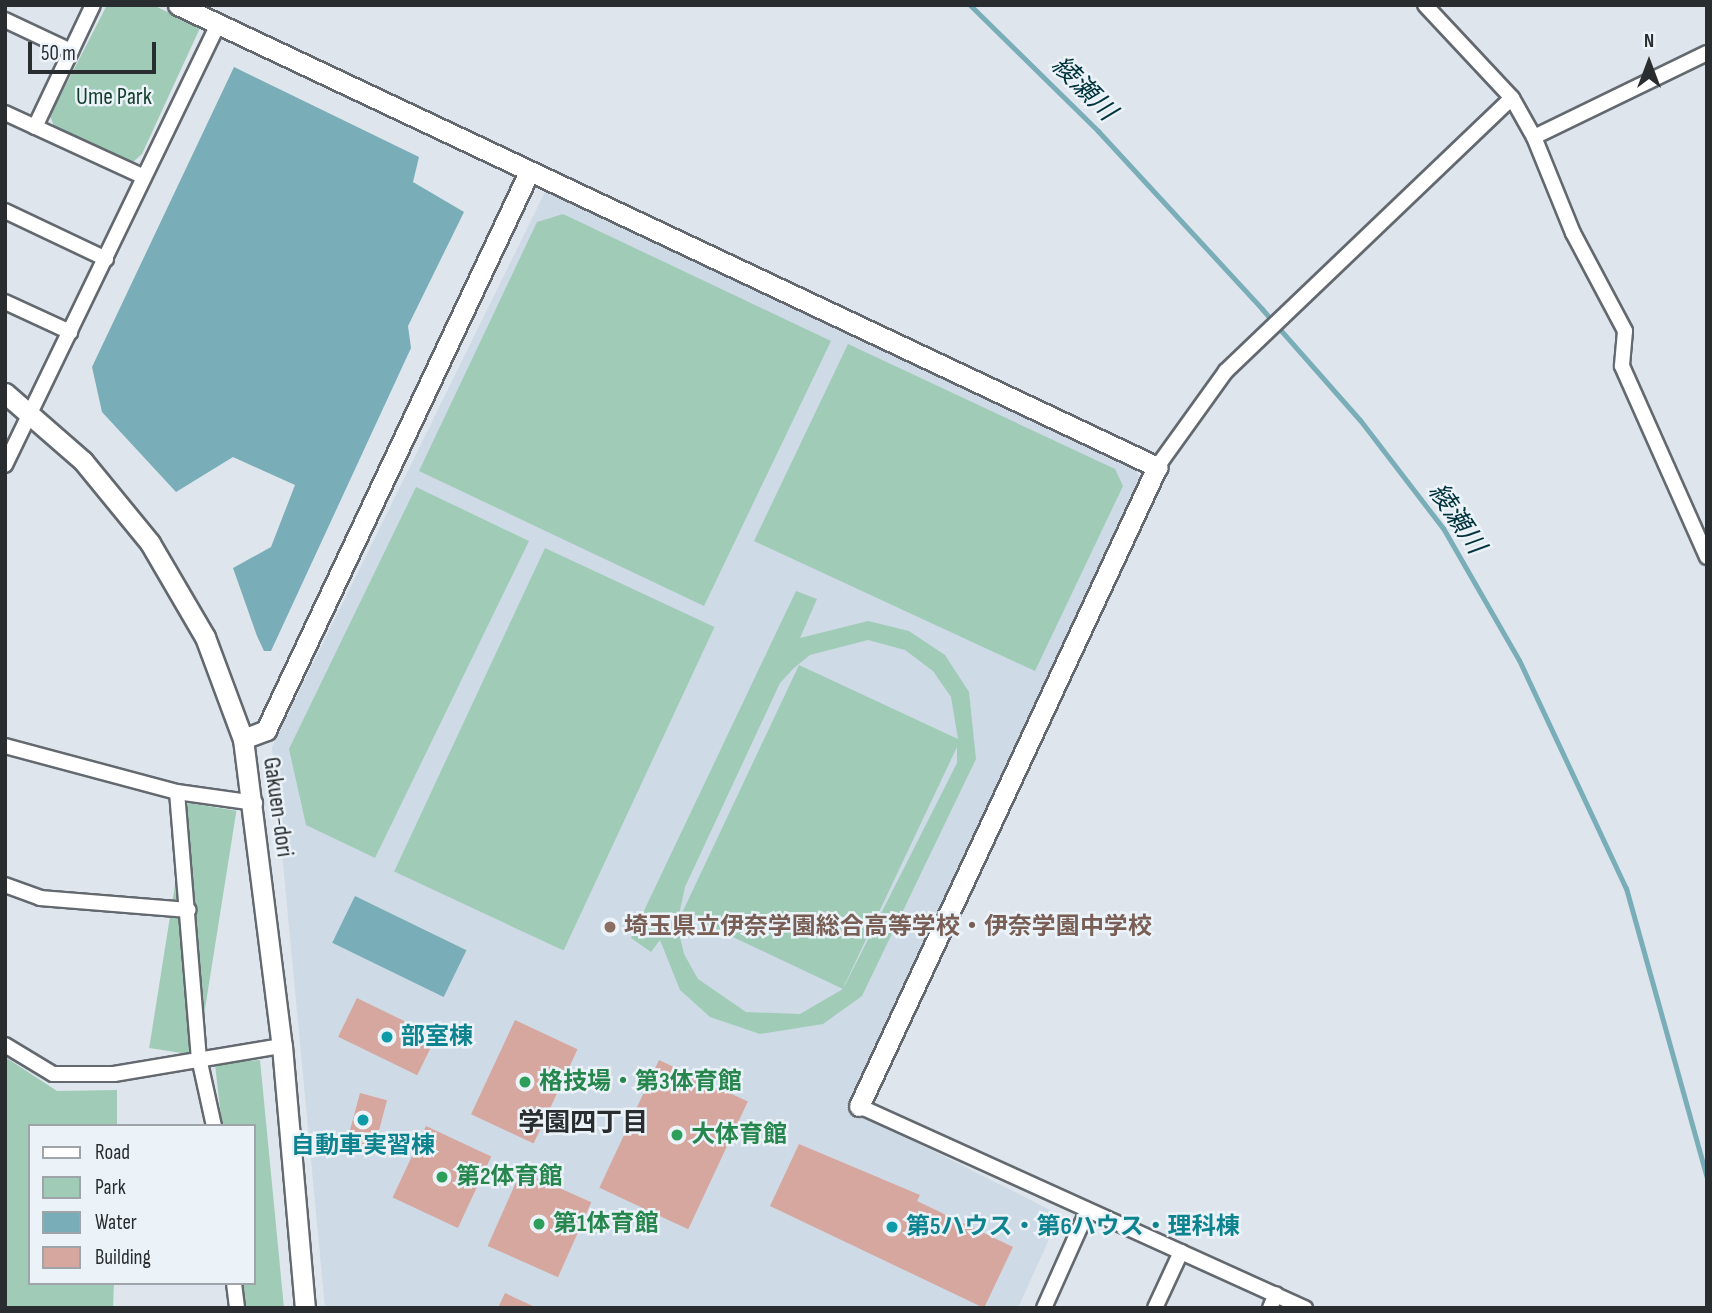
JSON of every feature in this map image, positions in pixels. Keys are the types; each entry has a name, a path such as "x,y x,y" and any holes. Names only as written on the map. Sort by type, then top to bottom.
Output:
{"street":[{"path":"35,127 93,5"},
{"path":"178,5 1157,467"},
{"path":"1425,5 1512,98 1534,137 1573,233 1625,331 1622,366 1707,556"},
{"path":"5,20 71,51"},
{"path":"5,465 218,24"},
{"path":"1534,137 1707,54"},
{"path":"1305,1308 1087,1212 859,1106 1157,467 1226,371 1512,98"},
{"path":"5,113 144,177"},
{"path":"243,739 266,730 529,172"},
{"path":"5,211 106,259"},
{"path":"5,302 70,332"},
{"name":"Gakuen-dori","path":"5,393 31,412 83,461 150,543 205,637 243,739 255,803 282,1046 304,1308"},
{"path":"5,746 177,792 255,803"},
{"path":"177,792 189,910 199,1058 214,1124"},
{"path":"5,885 40,898 189,910"},
{"path":"5,1045 53,1074 114,1074 282,1046"},
{"path":"1044,1308 1087,1212"},
{"path":"1155,1308 1181,1252"},
{"path":"234,1285 236,1308"},
{"path":"1270,1308 1276,1294"}],"shaded area":[{"name":"埼玉県立伊奈学園総合高等学校・伊奈学園中学校","path":"546,190 1136,469 1141,483 846,1107 1060,1215 1018,1308 325,1308 272,747"}],"green space":[{"name":"Ume Park","path":"107,5 153,5 200,28 142,154 132,163 54,126 50,116"},
{"path":"563,214 831,341 704,606 419,471 537,222"},
{"path":"848,344 1115,469 1123,486 1035,671 754,541"},
{"path":"416,487 529,541 375,858 306,825 289,749"},
{"path":"545,548 714,627 564,951 394,872"},
{"path":"796,591 817,599 800,638 868,621 909,631 945,655 969,692 976,759 862,996 823,1024 760,1034 710,1017 680,990 660,940 651,952 631,938","holes":["868,640 905,650 933,671 951,697 958,739 799,665 682,913 843,989 800,1014 746,1012 698,979 684,954 677,924 685,887 780,683 794,668 810,655","957,747 957,763 844,987 844,986"]},
{"path":"188,803 236,811 198,1056 149,1048"},
{"path":"5,1057 57,1091 117,1090 117,1124 28,1124 28,1285 114,1285 113,1308 5,1308"},
{"path":"260,1060 284,1308 244,1308 241,1285 256,1285 256,1124 222,1124 215,1064"}],"water":[{"path":"234,67 419,157 413,182 464,212 408,326 411,348 271,651 264,651 257,636 233,568 271,547 295,485 233,457 176,492 102,412 92,367"},
{"path":"355,896 466,950 444,997 332,943"}],"building":[{"name":"部室棟","path":"357,998 436,1037 417,1075 338,1037"},
{"name":"格技場・第3体育館","path":"515,1020 578,1049 534,1143 471,1114"},
{"name":"大体育館","path":"659,1060 748,1101 688,1229 599,1188"},
{"name":"自動車実習棟","path":"360,1093 387,1100 374,1150 347,1142"},
{"name":"第2体育館","path":"426,1126 491,1156 458,1228 393,1198"},
{"name":"第5ハウス・第6ハウス・理科棟","path":"799,1144 920,1195 917,1201 1013,1247 984,1308 770,1206"},
{"name":"第1体育館","path":"521,1171 591,1202 558,1277 488,1246"},
{"path":"505,1293 537,1308 498,1308"}],"waterway":[{"name":"綾瀬川","path":"970,5 1098,131 1262,309 1360,420 1443,528 1519,660 1626,888 1707,1179"}],"place":[{"name":"埼玉県立伊奈学園総合高等学校・伊奈学園中学校","path":"610,927"},
{"name":"部室棟","path":"387,1037"},
{"name":"格技場・第3体育館","path":"525,1082"},
{"name":"自動車実習棟","path":"363,1120"},
{"name":"大体育館","path":"677,1135"},
{"name":"第2体育館","path":"442,1177"},
{"name":"第1体育館","path":"539,1224"},
{"name":"第5ハウス・第6ハウス・理科棟","path":"892,1227"}],"district":[{"name":"学園四丁目","path":"583,1124"}]}
